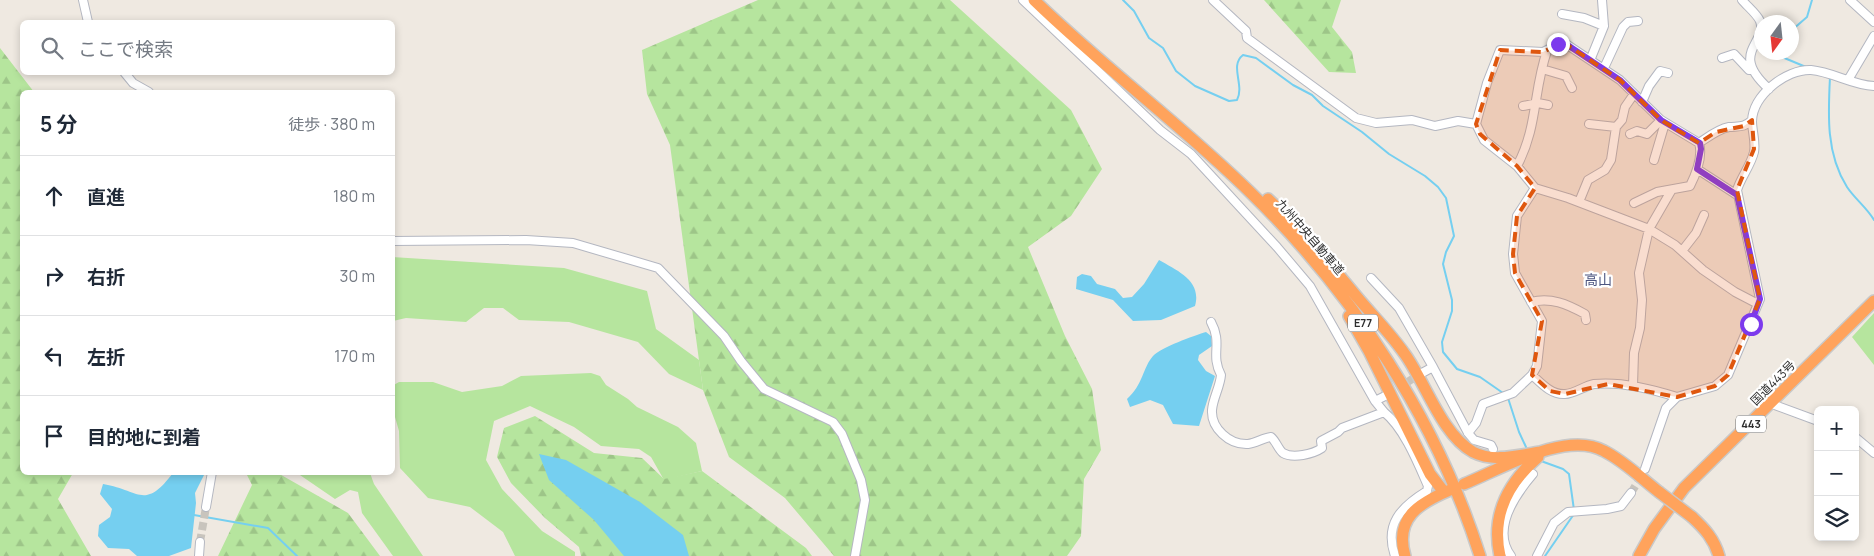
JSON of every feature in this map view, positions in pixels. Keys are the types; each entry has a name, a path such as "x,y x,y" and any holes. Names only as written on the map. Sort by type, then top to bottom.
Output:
{"highway":[{"name":"九州中央自動車道","path":"1034,0 1185,132 1280,221 1319,267 1365,327 1408,395 1452,483 1480,556"},
{"name":"九州中央自動車道","path":"1042,0 1252,186 1339,281 1366,317 1425,414 1456,476 1486,556"},
{"path":"1185,132 1280,230 1341,303 1368,350 1430,474 1447,491 1416,507 1408,518 1402,542 1405,556"},
{"path":"1252,186 1293,222 1404,353 1448,426 1460,441 1473,452 1488,457 1505,457 1544,451"},
{"name":"国道443号","path":"1639,556 1654,529 1684,488 1772,404 1874,301"},
{"path":"1464,484 1544,451 1566,444 1587,445 1603,450 1692,517 1706,530 1716,545 1719,556"},
{"path":"1500,556 1497,527 1507,494 1527,467 1544,451"}],"street":[{"path":"83,0 88,20"},
{"path":"1023,0 1160,130 1191,154 1277,247 1310,286 1375,401 1390,418 1416,458 1428,486 1427,491 1414,499 1394,519 1391,535 1395,556"},
{"path":"1213,0 1246,31 1247,38 1356,118 1376,123 1412,120 1435,126 1458,121 1476,124"},
{"path":"1590,58 1604,26 1602,0"},
{"path":"1742,0 1760,21 1760,28 1750,57 1752,70"},
{"path":"1850,0 1874,22"},
{"path":"1562,14 1584,18 1604,26"},
{"path":"1604,68 1623,27 1628,22 1638,21"},
{"path":"1848,80 1874,36"},
{"path":"1634,203 1657,192 1671,191 1690,186 1697,169 1701,149 1700,143 1663,121 1604,68 1563,42 1547,51 1500,50 1487,82 1476,124 1484,140 1517,166 1535,188 1649,228 1734,292 1758,304"},
{"path":"1517,166 1530,139 1547,51"},
{"path":"1722,58 1734,54 1769,89"},
{"path":"1542,69 1566,76 1572,88"},
{"path":"1642,102 1649,86 1660,71 1668,73"},
{"path":"1646,469 1666,408 1677,397 1715,386 1728,375 1760,299 1737,195 1741,177 1751,162 1754,149 1752,120 1758,104 1769,89 1783,78 1801,71 1818,71 1874,86"},
{"path":"127,75 133,82 146,90"},
{"path":"1579,202 1588,180 1605,170 1611,160 1616,127 1622,120 1625,107 1634,94"},
{"path":"1523,106 1538,103 1548,105"},
{"path":"1700,143 1716,132 1744,126 1752,120"},
{"path":"1630,134 1637,131 1647,134 1663,121"},
{"path":"1654,160 1663,121"},
{"path":"1589,124 1616,127"},
{"path":"1697,169 1737,195"},
{"path":"1468,433 1476,423 1480,406 1486,402 1513,393 1532,375 1537,366 1542,321 1515,273 1513,254 1517,216 1535,188"},
{"path":"1634,386 1634,353 1640,328 1642,300 1638,273 1649,228 1671,191"},
{"path":"1682,251 1696,233 1704,215"},
{"path":"395,241 526,240 573,243 658,268 724,336 741,362 764,389 833,422 842,434 861,480 865,500 855,556"},
{"path":"1370,278 1399,308 1468,433 1474,440 1491,445 1493,449"},
{"path":"1531,302 1546,299 1574,308 1585,314 1586,320"},
{"path":"1211,322 1216,331 1219,344 1216,364 1221,375 1212,409 1214,425 1224,436 1237,443 1248,444 1270,437 1282,452 1290,455 1305,454 1322,448 1321,441 1342,428 1384,412"},
{"path":"1422,373 1433,368"},
{"path":"1532,375 1550,391 1565,394 1592,384 1634,386 1677,397"},
{"path":"1375,401 1385,396"},
{"path":"1772,404 1814,420"},
{"path":"1859,441 1874,453"},
{"path":"1511,556 1504,540 1503,529 1510,507 1519,490 1533,474"},
{"path":"206,508 212,475"},
{"path":"1537,556 1554,523 1568,512 1621,506 1632,493"},
{"path":"199,556 200,542"}],"highlighted area":[{"path":"1563,42 1620,80 1661,120 1699,143 1716,132 1744,126 1752,120 1754,149 1737,190 1760,299 1728,375 1715,386 1677,397 1608,384 1565,394 1550,391 1532,375 1542,321 1515,273 1513,254 1517,216 1535,188 1517,166 1480,134 1476,124 1500,50 1543,52"}],"green space":[{"path":"758,0 950,0 1071,110 1102,169 1071,216 1028,247 1065,336 1092,389 1101,450 1084,479 1081,536 1067,556 834,556 785,498 729,457 703,390 670,145 647,94 642,50"},
{"path":"1264,0 1341,0 1332,27 1352,52 1356,73 1329,72"},
{"path":"0,48 32,90 20,90 20,475 72,475 58,499 91,556 0,556"},
{"path":"395,257 564,268 647,291 656,329 699,360 703,390 669,374 638,342 569,322 519,320 503,308 484,308 466,322 406,318 395,321"},
{"path":"1874,313 1874,365 1852,337"},
{"path":"591,373 600,376 606,385 637,407 678,427 696,443 702,471 664,480 651,457 639,449 601,446 574,427 530,406 494,421 486,460 502,489 542,531 575,552 575,556 515,556 503,532 470,507 428,498 400,468 399,431 395,417 395,384 399,382 433,382 462,392 502,386 521,376"},
{"path":"535,416 594,453 642,458 664,479 702,471 806,548 812,556 581,556 579,547 545,518 511,483 497,457 504,428"},
{"path":"247,475 281,475 348,513 380,556 218,556 252,485"},
{"path":"300,475 371,475 374,484 423,556 393,556 362,513 358,492 350,490 335,499"}],"water":[{"path":"1159,260 1181,273 1192,283 1196,297 1195,306 1161,320 1133,321 1113,300 1076,289 1077,277 1082,274 1091,276 1097,284 1115,289 1123,298 1132,297 1144,284"},
{"path":"1206,332 1211,336 1212,346 1199,355 1198,360 1206,371 1215,376 1199,426 1173,424 1163,405 1150,400 1130,407 1127,399 1140,382 1153,356 1170,346"},
{"path":"539,454 566,460 640,502 683,535 689,556 624,556 594,520 549,480"},
{"path":"171,475 204,475 195,493 196,503 191,548 169,556 137,556 129,549 108,548 98,536 99,525 110,517 112,509 100,494 103,484 141,495 155,492"}],"waterway":[{"path":"1123,0 1134,11 1149,38 1163,48 1176,71 1195,86 1229,101 1237,100 1239,94 1237,70 1239,59 1243,55 1256,58 1293,85 1312,95 1323,106 1362,132 1389,154 1425,176 1438,187 1446,198 1454,236 1446,252 1443,264 1452,300 1452,311 1442,342 1443,352 1457,369 1480,377 1503,393"},
{"path":"1799,24 1807,17 1812,0"},
{"path":"1789,60 1806,67"},
{"path":"1830,77 1829,120 1835,161 1847,187 1874,220"},
{"path":"1508,398 1526,447"},
{"path":"1541,461 1563,469 1569,474 1574,510"},
{"path":"1545,556 1574,514"},
{"path":"194,515 268,528 297,556"}],"tunnel":[{"path":"1387,395 1422,373"},
{"path":"1631,493 1642,475"},
{"path":"200,542 206,507"}],"district":[{"name":"高山","path":"1598,280"}],"route":[{"path":"1558,44 1563,42 1570,45 1590,58 1620,80 1661,120 1700,143 1701,149 1697,169 1711,180 1737,195 1760,299 1751,324"}]}
